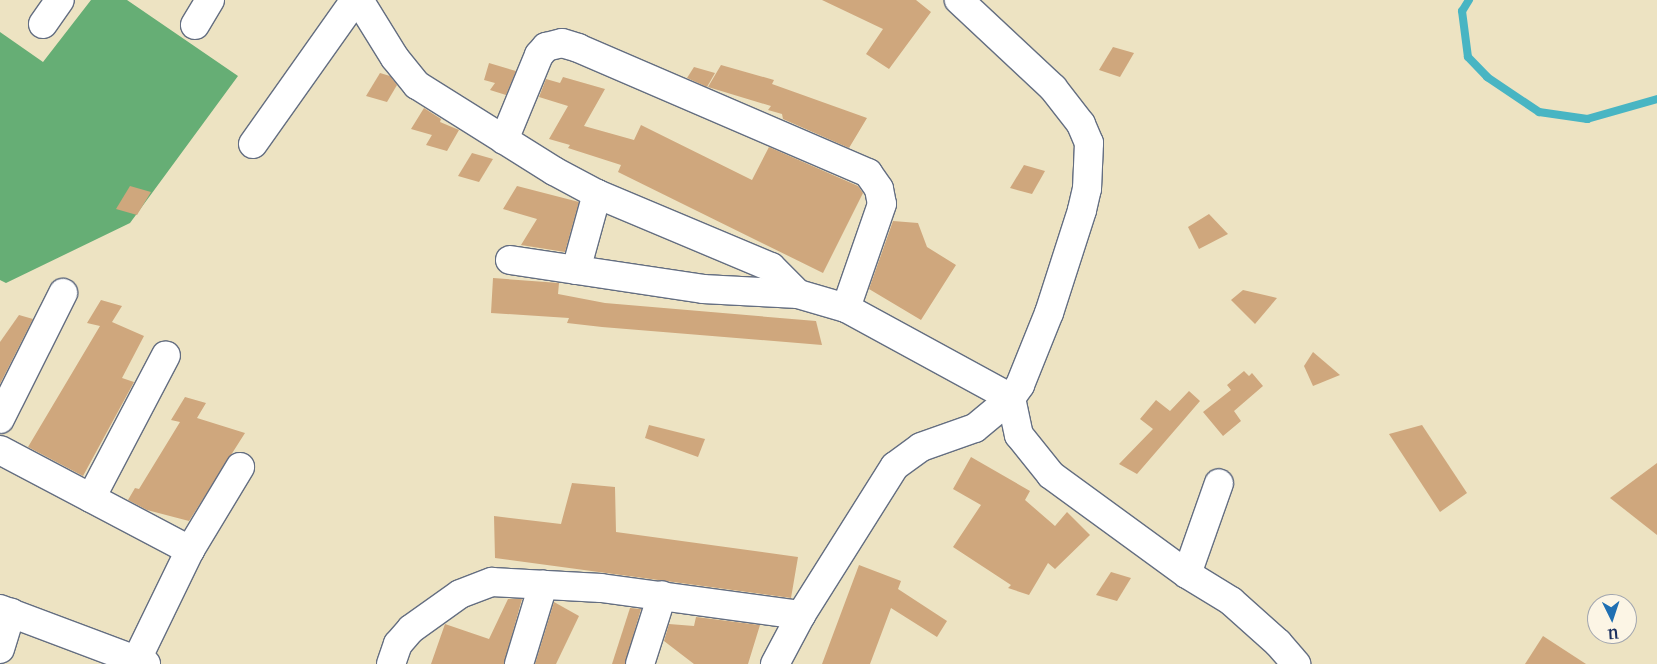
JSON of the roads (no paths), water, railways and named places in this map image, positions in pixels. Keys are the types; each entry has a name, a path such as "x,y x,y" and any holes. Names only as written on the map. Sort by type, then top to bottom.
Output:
{"street":[{"path":"43,24 60,0"},
{"path":"194,24 210,0"},
{"path":"253,144 357,0 396,58 417,84 504,140 597,194 771,267 798,294"},
{"path":"775,664 800,615 896,466 921,447 974,428 1011,398 1020,385 1049,313 1082,210 1087,189 1089,143 1081,124 1053,88 959,0"},
{"path":"504,140 539,55 546,47 562,43 578,48 868,174 879,189 882,204 846,308"},
{"path":"576,270 597,194"},
{"path":"510,260 703,289 798,294 846,308 1011,398 1019,435 1051,475 1187,574 1231,601 1278,643 1296,664"},
{"path":"0,419 63,293"},
{"path":"91,498 166,355"},
{"path":"0,450 190,550"},
{"path":"0,649 5,611 130,660 190,550 240,467"},
{"path":"1187,574 1219,483"},
{"path":"391,664 403,636 475,586 492,582 662,595 800,615"},
{"path":"519,664 543,585"},
{"path":"640,664 662,595"}],"waterway":[{"path":"1469,0 1462,11 1468,57 1487,77 1539,112 1587,119 1657,99"}]}
